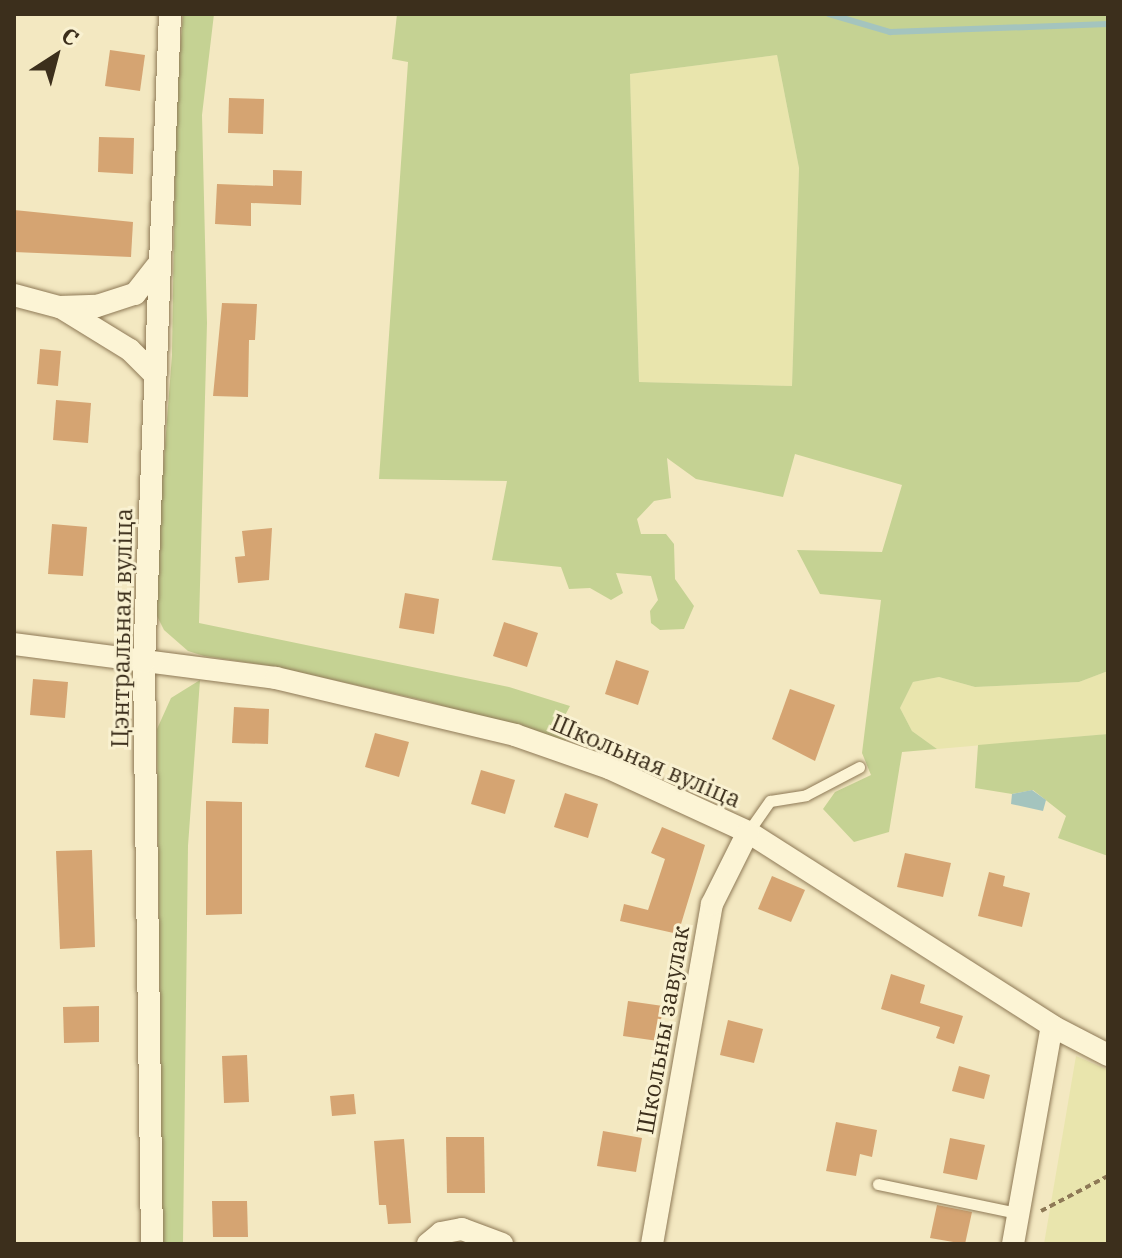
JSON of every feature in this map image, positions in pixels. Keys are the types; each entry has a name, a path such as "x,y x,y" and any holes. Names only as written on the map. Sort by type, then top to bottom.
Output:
{"street":[{"name":"Цэнтральная вуліца","path":"152,1244 144,662 157,266 170,14"},
{"path":"59,307 121,300 144,286 157,266"},
{"path":"14,295 59,307 130,350 154,374"},
{"name":"Школьная вуліца","path":"14,644 276,678 515,735 609,768 748,832 1052,1026 1108,1055"},
{"name":"Школьны завулак","path":"652,1244 712,904 748,832"},
{"path":"1013,1244 1052,1026"},
{"path":"428,1244 441,1233 462,1229 502,1244"}],"lane":[{"path":"748,832 770,801 806,795 859,767"},
{"path":"878,1184 1017,1213"}],"path":[{"path":"1017,1213 1034,1217 1108,1176"}],"shaded area":[{"path":"777,55 799,168 792,386 639,382 630,74"},
{"path":"1108,671 1108,734 937,749 912,731 900,708 913,682 939,677 975,687 1079,682"},
{"path":"1076,1056 1108,1070 1108,1244 1044,1244"}],"green space":[{"path":"183,14 214,14 202,115 207,323 199,623 509,687 570,706 562,721 570,733 564,742 426,701 277,667 204,656 188,651 164,630 156,614 154,587 172,355 176,98"},
{"path":"397,14 1108,14 1108,671 1079,682 975,687 939,677 913,682 900,708 912,731 937,749 902,752 889,832 854,842 823,809 835,792 871,775 862,753 881,600 820,594 797,550 882,552 902,485 795,454 783,497 696,479 667,458 671,498 654,501 637,519 641,534 666,534 674,544 675,579 694,606 684,629 660,630 651,623 650,611 658,600 651,576 616,573 623,593 611,600 590,588 569,589 561,567 492,560 507,481 379,479 408,62 392,59","holes":["777,55 799,168 792,386 639,382 630,74"]},
{"path":"200,680 188,846 183,1244 162,1244 157,729 171,698"},
{"path":"1108,734 1108,856 1058,838 1066,816 1033,790 1012,794 975,788 978,745"}],"water":[{"path":"1032,790 1046,800 1043,811 1011,804 1012,794"}],"building":[{"path":"110,50 145,55 140,91 105,86"},
{"path":"229,98 264,99 263,134 228,133"},
{"path":"99,137 134,138 133,174 98,172"},
{"path":"273,170 302,171 301,205 251,203 251,226 215,224 217,184 273,186"},
{"path":"14,210 133,222 131,257 14,252"},
{"path":"222,303 257,304 255,340 249,340 248,397 213,396"},
{"path":"40,349 61,351 58,386 37,384"},
{"path":"56,400 91,403 88,443 53,440"},
{"path":"52,524 87,527 83,576 48,574"},
{"path":"272,528 269,580 238,583 235,557 245,556 242,531"},
{"path":"405,593 439,599 434,634 399,628"},
{"path":"504,622 538,633 527,667 493,656"},
{"path":"616,660 649,671 638,705 605,694"},
{"path":"33,679 68,682 65,718 30,715"},
{"path":"790,689 835,705 815,761 772,739"},
{"path":"234,707 269,709 268,744 232,743"},
{"path":"375,733 409,742 399,777 365,767"},
{"path":"481,770 515,780 505,814 471,804"},
{"path":"565,793 598,804 588,838 554,827"},
{"path":"206,801 242,802 242,914 206,915"},
{"path":"662,827 705,845 678,934 620,921 624,904 648,910 665,859 651,853"},
{"path":"92,850 95,947 60,949 56,851"},
{"path":"905,853 951,863 943,897 897,887"},
{"path":"989,872 1005,876 1003,886 1030,893 1022,927 978,916"},
{"path":"772,876 805,890 791,922 758,909"},
{"path":"891,974 925,985 920,1003 963,1016 954,1044 936,1038 940,1027 881,1009"},
{"path":"628,1001 663,1006 658,1041 623,1036"},
{"path":"99,1006 99,1042 64,1043 63,1007"},
{"path":"728,1020 763,1029 754,1063 720,1055"},
{"path":"247,1055 249,1102 224,1103 222,1056"},
{"path":"959,1066 990,1075 984,1099 952,1091"},
{"path":"354,1094 356,1114 332,1116 330,1096"},
{"path":"836,1122 877,1130 872,1157 860,1154 856,1176 826,1171"},
{"path":"603,1131 642,1138 636,1172 597,1166"},
{"path":"446,1137 484,1137 485,1193 447,1193"},
{"path":"950,1138 985,1145 977,1180 943,1173"},
{"path":"404,1139 411,1223 388,1224 386,1205 379,1205 374,1141"},
{"path":"212,1201 247,1201 248,1237 213,1237"},
{"path":"937,1205 972,1212 965,1244 930,1238"}],"waterway":[{"path":"829,14 890,32 1108,24"}]}
